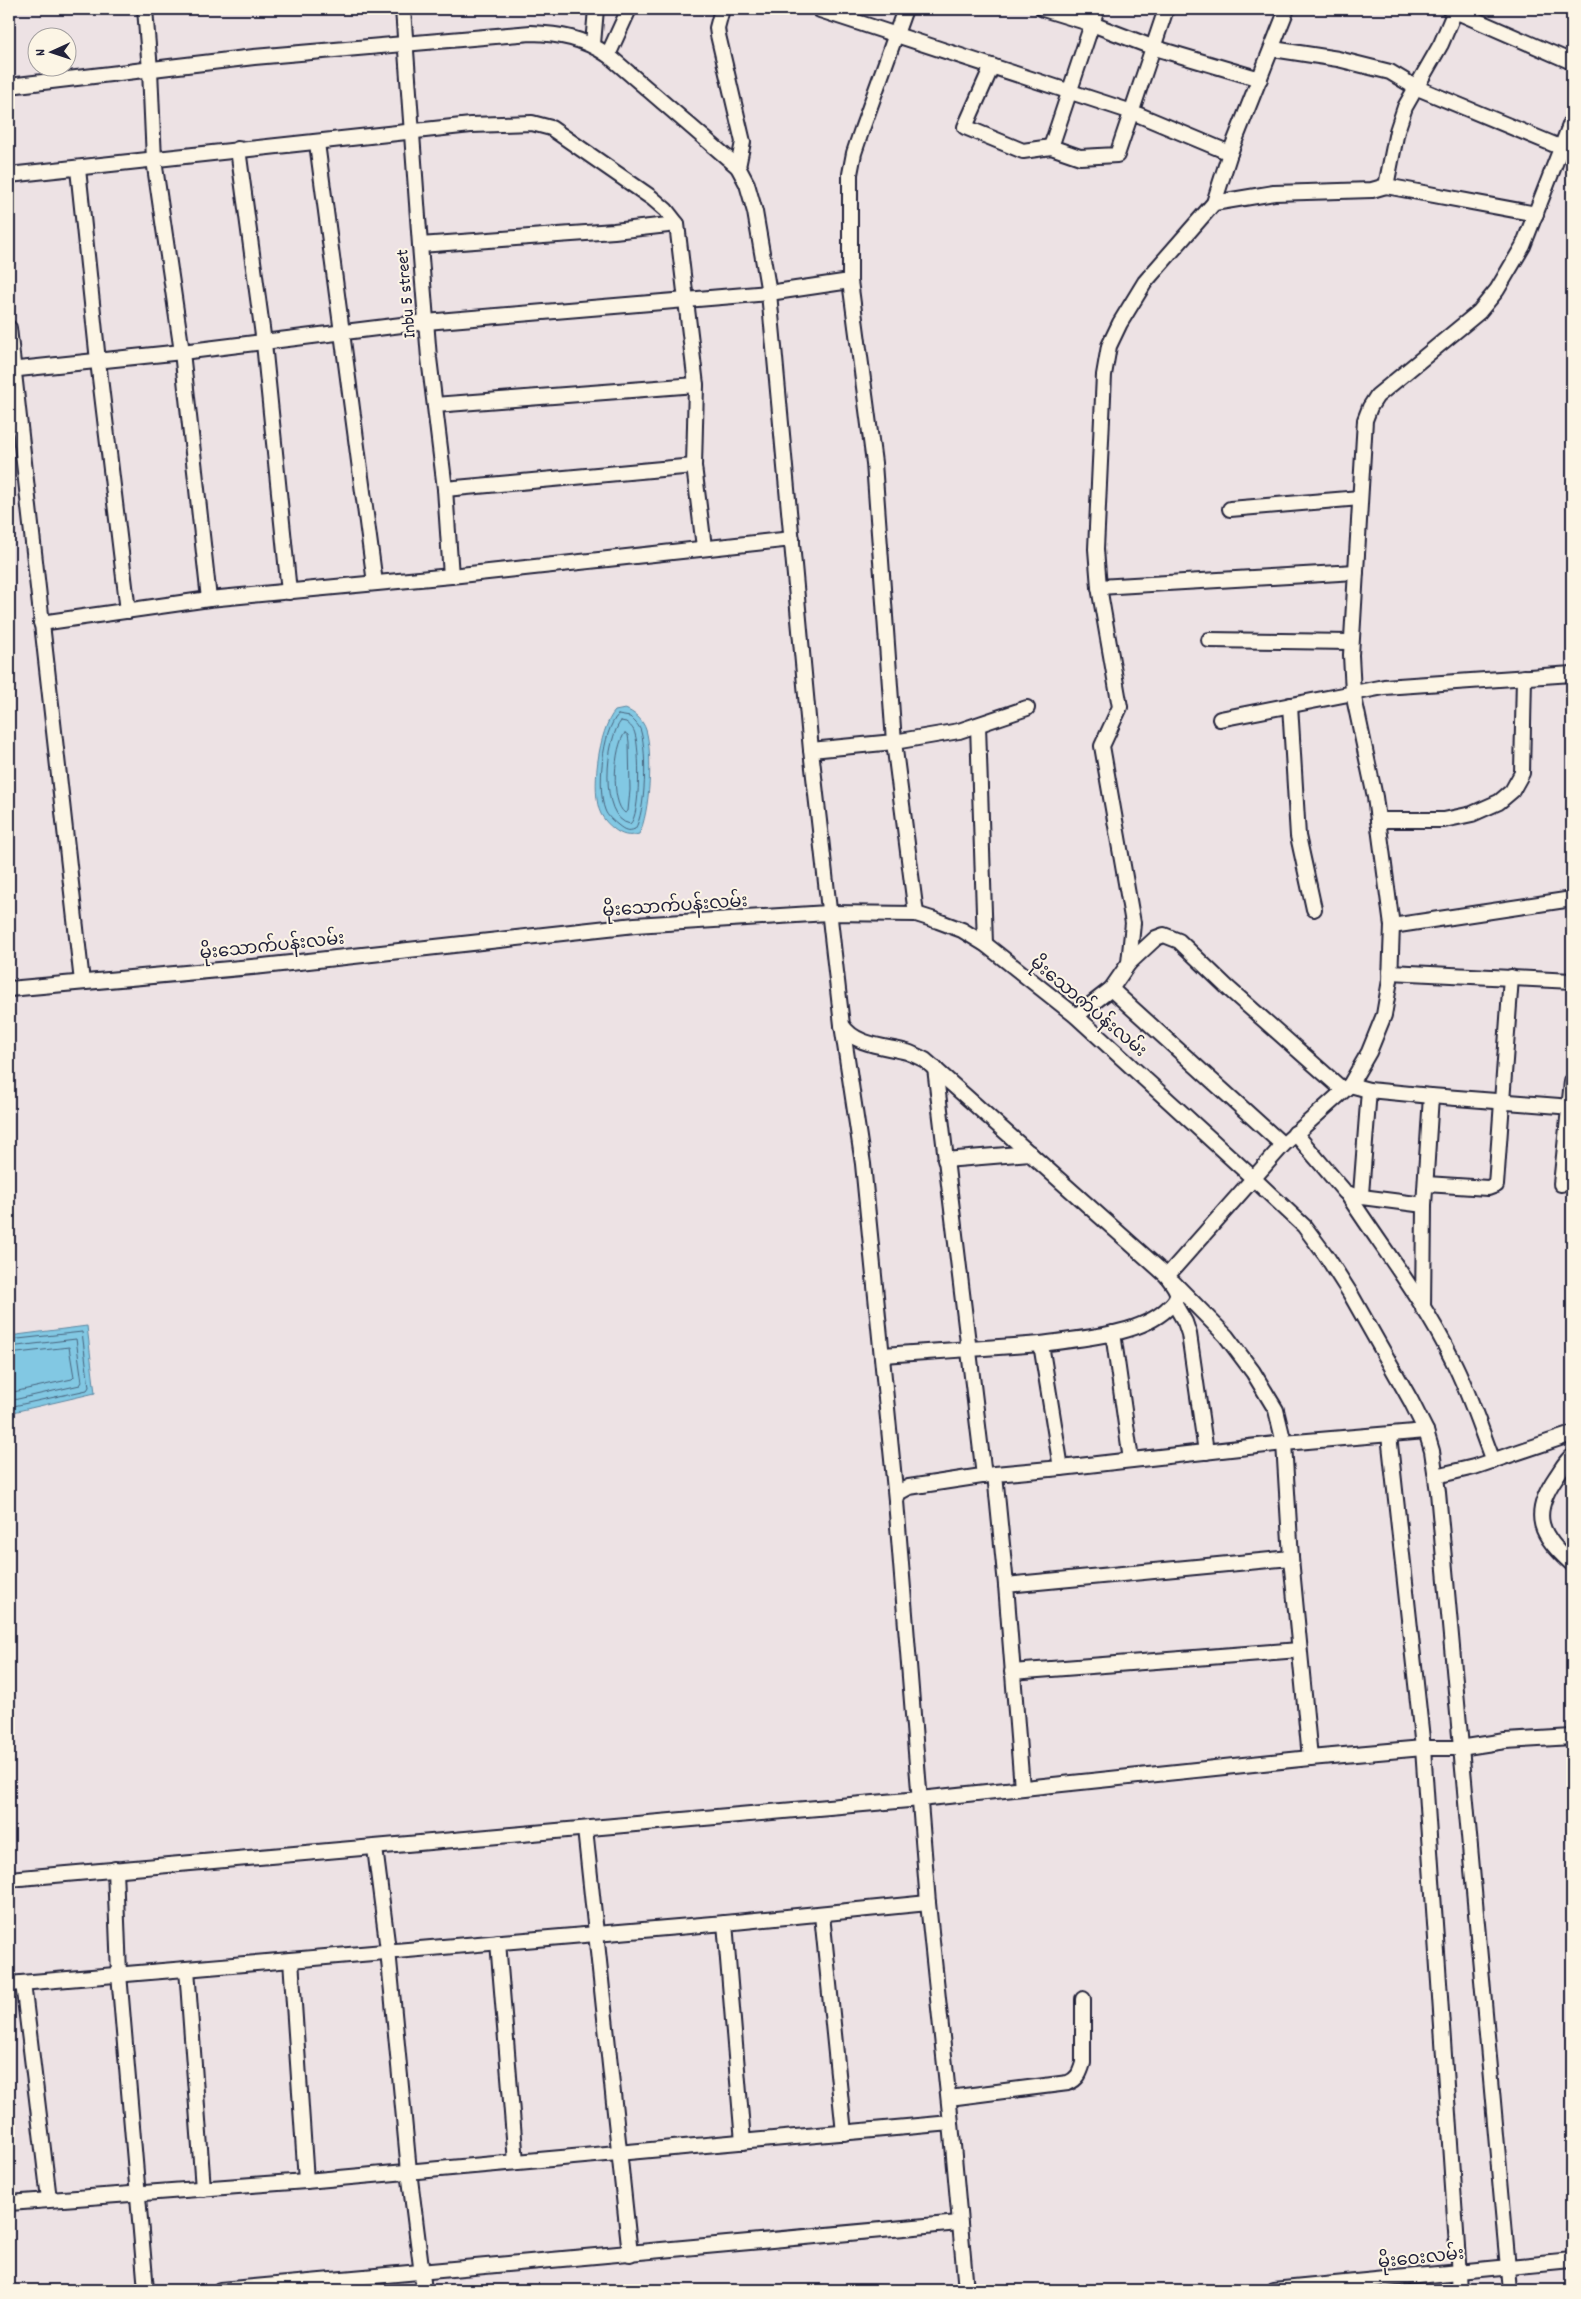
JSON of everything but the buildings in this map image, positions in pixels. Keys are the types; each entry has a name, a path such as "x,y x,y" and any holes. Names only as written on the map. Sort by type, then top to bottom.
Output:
{"street":[{"path":"145,9 154,160 182,352 209,599"},
{"name":"Inbu 5 street","path":"403,9 426,322 445,489 451,576"},
{"path":"593,44 596,9"},
{"path":"608,55 629,9"},
{"path":"722,9 717,28 742,142 738,167"},
{"path":"905,9 854,153 850,174 850,281 874,464 894,742 916,914"},
{"path":"1043,9 1092,24 1152,47 1260,79"},
{"path":"1052,146 1097,9"},
{"path":"992,66 965,127 1023,151 1052,146 1080,157 1117,156 1166,9"},
{"path":"1129,963 1133,923 1102,746 1120,707 1099,587 1096,549 1104,374 1109,346 1120,323 1145,282 1214,202 1230,153 1273,49 1285,9"},
{"path":"1386,186 1405,107 1441,44 1453,9 1572,62"},
{"path":"820,10 1132,112 1230,153"},
{"path":"9,86 254,57 531,33 570,36 593,44 608,55 738,167 747,184 755,212 769,293 828,913 842,1025 863,1164 883,1355 928,1904 949,2098 966,2290"},
{"path":"1273,49 1374,67 1390,72 1415,87 1566,149"},
{"path":"1167,1276 1295,1133 1347,1088 1369,1052 1384,1015 1390,972 1392,926 1378,820 1353,693 1351,642 1365,420 1377,396 1479,312 1497,290 1522,246 1566,149 1572,120"},
{"path":"9,175 78,169 238,149 317,143 507,123 532,123 552,128 652,198 666,210 677,224 696,385 694,466 704,547"},
{"path":"317,143 374,583"},
{"path":"238,149 264,342 289,592"},
{"path":"78,169 98,361 128,611"},
{"path":"1214,202 1274,193 1372,190 1386,186 1536,214"},
{"path":"420,246 614,231 677,224"},
{"path":"11,370 182,352 426,322 769,293 850,281"},
{"path":"9,328 11,370 82,982"},
{"path":"435,406 696,385"},
{"path":"445,489 694,466"},
{"path":"1230,509 1360,498"},
{"path":"41,623 209,599 451,576 704,547 792,539"},
{"path":"1099,587 1356,572"},
{"path":"1209,640 1351,642"},
{"path":"1220,719 1384,688 1572,674"},
{"path":"1378,820 1444,820 1472,814 1499,802 1512,791 1522,773 1524,677"},
{"path":"1290,705 1298,836 1314,909"},
{"path":"811,750 894,742 959,731 1027,708"},
{"path":"978,725 985,944"},
{"path":"1392,926 1572,899"},
{"name":"မိုးသောက်ပန်းလမ်း","path":"9,989 263,966 635,925 828,913 916,914 962,930 985,944 1076,1016 1304,1226 1327,1257 1382,1347 1426,1431 1432,1451 1436,1476 1510,2290"},
{"path":"1076,1016 1111,989 1129,963 1156,938 1164,935 1179,941 1228,988 1347,1088 1571,1107"},
{"path":"1390,972 1572,981"},
{"path":"1426,1184 1488,1188 1496,1185 1511,977"},
{"path":"1111,989 1284,1145"},
{"path":"842,1025 847,1033 856,1039 909,1052 925,1060 935,1068 1167,1276 1226,1336 1253,1372 1276,1410 1284,1443 1291,1558 1310,1758"},
{"path":"935,1068 969,1349 1006,1586 1022,1788"},
{"path":"1561,1184 1571,1107 1572,1081"},
{"path":"1351,1196 1363,1192 1369,1090"},
{"path":"1423,1309 1424,1205 1431,1096"},
{"path":"1295,1133 1351,1196 1423,1309 1452,1358 1474,1408 1492,1461"},
{"path":"945,1160 1030,1154"},
{"path":"1351,1196 1424,1205"},
{"path":"883,1355 1042,1344 1113,1333 1157,1319 1174,1304 1177,1293 1167,1276"},
{"path":"1174,1304 1185,1322 1188,1334 1206,1452"},
{"path":"1113,1333 1131,1460"},
{"path":"1042,1344 1061,1468"},
{"path":"896,1501 898,1493 909,1487 990,1475 1284,1443 1426,1431"},
{"path":"1389,1434 1423,1748 1460,2290"},
{"path":"1436,1476 1492,1461 1572,1434"},
{"path":"1572,1456 1545,1493 1540,1521 1550,1543 1572,1564"},
{"path":"1006,1586 1291,1558"},
{"path":"1012,1672 1299,1650"},
{"path":"9,1879 920,1799 1310,1758 1423,1748 1460,1748 1505,1741 1572,1737"},
{"path":"585,1829 630,2254"},
{"path":"375,1848 388,1950 409,2171 424,2290"},
{"path":"115,1869 118,1974 146,2290"},
{"path":"49,2200 16,1983 388,1950 822,1915 928,1904"},
{"path":"822,1915 844,2133"},
{"path":"725,1923 743,2142"},
{"path":"498,1942 516,2162"},
{"path":"291,1960 306,2181"},
{"path":"187,1969 203,2189"},
{"path":"949,2098 1068,2083 1075,2080 1080,2074 1083,2063 1083,1999"},
{"path":"9,2203 306,2181 951,2123"},
{"path":"220,2290 960,2223"},
{"name":"မိုးဝေးလမ်း","path":"1273,2290 1572,2260"}],"water":[{"path":"625,709 635,714 643,723 648,740 650,767 648,798 643,824 639,834 632,835 620,833 605,820 601,814 596,791 598,761 609,719 615,711"},
{"path":"87,1326 95,1393 9,1413 9,1336"}]}
